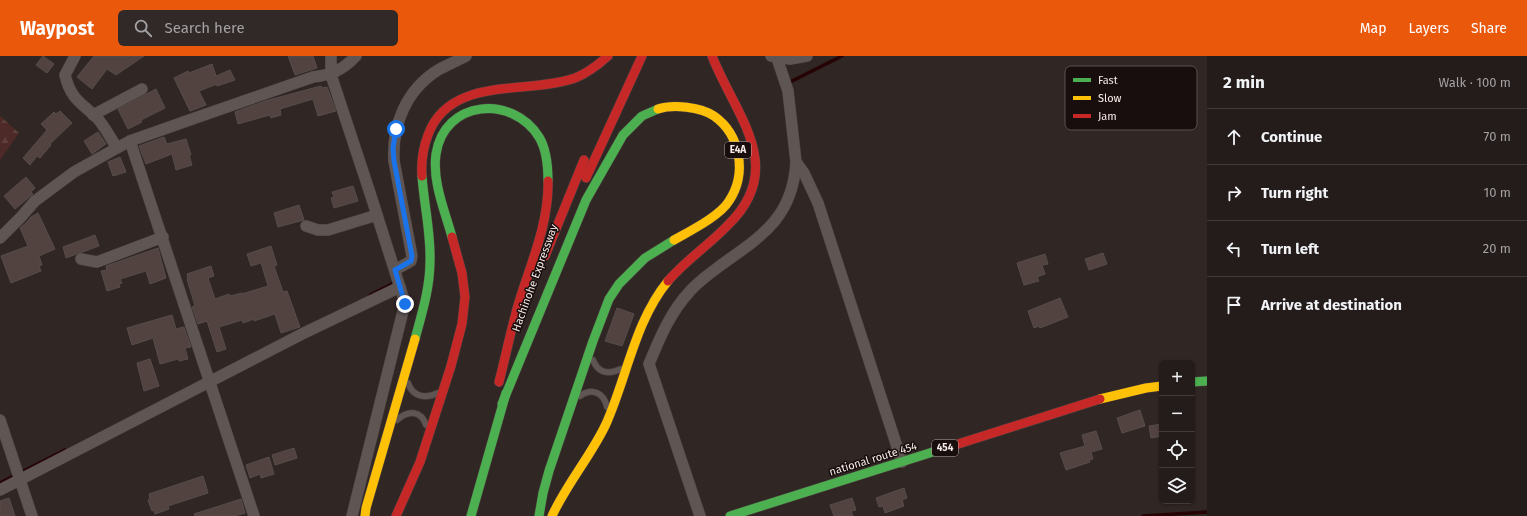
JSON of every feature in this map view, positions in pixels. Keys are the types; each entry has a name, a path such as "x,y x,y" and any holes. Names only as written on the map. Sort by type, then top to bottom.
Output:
{"highway":[{"path":"365,516 366,508 424,310 429,281 430,251 421,171 424,145 432,123 448,106 469,95 483,91 563,82 585,74 608,56"},
{"name":"Hachinohe Expressway","path":"497,395 589,170 642,56"},
{"name":"E4A","path":"552,516 606,422 648,313 661,290 677,270 722,230 739,212 751,193 755,183 756,159 750,135 712,56"},
{"name":"E4A","path":"497,395 586,200 623,135 642,116 668,106 692,108 714,116 729,131 735,141 738,151 740,173 738,184 729,202 713,216 658,249 631,270 609,299 570,406 549,471 539,516"},
{"name":"E4A","path":"396,516 420,462 445,385 461,332 465,297 460,262 437,184 435,170 436,159 441,137 453,120 472,110 483,108 504,110 524,119 539,137 548,172 547,204 543,223 516,313 497,395"},
{"name":"Hachinohe Expressway","path":"471,516 497,395 541,266 587,152"},
{"path":"1195,382 1207,381"},
{"name":"national route 454","path":"730,516 1103,398 1159,386"},
{"path":"462,516 487,427"}],"street":[{"path":"75,56 65,75 68,88 76,100 99,120 117,148"},
{"path":"331,56 330,75 378,215 405,304 352,516"},
{"path":"0,238 35,201 74,172 130,141 312,78 330,75 349,63 356,56"},
{"path":"395,270 411,261 412,256 394,161 393,148 396,129 405,105 411,95 423,82 437,70 466,56"},
{"path":"774,57 790,59 807,56"},
{"path":"700,516 649,364 663,330 678,304 691,289 705,277 753,243 768,230 786,205 795,178 796,162 788,90 774,57"},
{"path":"93,115 142,88"},
{"path":"130,141 254,516"},
{"path":"796,162 804,173 818,203 902,462"},
{"path":"306,226 318,230 328,230 378,215"},
{"path":"81,259 97,262 163,237"},
{"path":"0,490 304,333 400,287"},
{"path":"0,420 32,516"}],"lane":[{"path":"593,342 593,360 599,371 606,373 614,372 621,369 628,362"},
{"path":"407,368 410,388 414,393 420,396 438,393 445,385"},
{"path":"570,406 584,393 592,391 599,393 604,397 607,404 608,410 606,422"},
{"path":"387,435 395,422 402,416 408,413 414,413 420,415 424,419 427,441"}],"green space":[{"path":"0,116 19,133 0,160"}],"building":[{"path":"43,56 54,64 47,73 36,65"},
{"path":"94,56 144,56 116,75 107,69 92,89 77,77"},
{"path":"288,56 313,56 317,68 295,75"},
{"path":"212,64 216,76 230,70 235,80 217,86 217,84 199,91 206,105 190,111 174,78 188,71 189,73"},
{"path":"321,86 322,88 327,87 336,111 318,116 313,99 280,109 281,115 271,118 270,115 238,124 235,112 265,101"},
{"path":"156,89 165,108 141,120 142,122 128,129 118,109"},
{"path":"60,111 72,123 50,144 51,145 40,158 37,156 30,165 23,158 47,130 41,124 54,112 56,114"},
{"path":"98,132 106,144 92,154 84,141"},
{"path":"164,137 167,144 186,139 191,155 189,155 192,165 176,170 172,154 146,164 139,146"},
{"path":"120,157 126,172 113,176 108,162"},
{"path":"26,177 35,188 31,192 33,194 15,209 4,196"},
{"path":"353,186 358,201 334,208 331,198 334,197 332,192"},
{"path":"299,205 304,220 278,227 274,213"},
{"path":"38,213 55,249 39,256 42,265 39,266 41,271 11,283 1,256 28,246 20,228 31,217"},
{"path":"95,235 99,246 66,258 63,247"},
{"path":"271,246 277,265 274,266 283,292 287,291 300,327 281,333 275,314 243,323 242,320 219,327 226,349 217,352 207,321 198,324 192,307 195,306 187,279 187,274 211,266 214,276 208,278 215,299 229,294 230,296 242,294 268,286 261,263 251,266 247,254"},
{"path":"158,248 166,278 150,284 146,271 120,279 122,283 119,284 120,287 107,291 101,271 107,270 106,266"},
{"path":"1103,253 1107,264 1089,270 1085,259"},
{"path":"1045,254 1048,264 1042,265 1045,274 1037,277 1039,281 1024,285 1017,263"},
{"path":"1060,298 1068,317 1040,328 1039,326 1034,328 1028,311"},
{"path":"617,308 634,314 622,346 605,341"},
{"path":"172,315 176,329 184,327 191,347 185,348 188,359 179,361 178,359 160,364 153,338 132,345 127,328"},
{"path":"150,359 159,386 144,391 137,363"},
{"path":"1140,410 1145,426 1122,433 1117,418"},
{"path":"1159,424 1159,437 1151,438 1149,426"},
{"path":"1096,431 1102,449 1091,452 1093,459 1089,460 1090,462 1066,470 1060,453 1085,446 1082,435"},
{"path":"294,448 297,458 275,465 272,455"},
{"path":"269,457 274,474 261,478 260,474 250,478 246,465"},
{"path":"203,476 208,493 168,506 169,509 155,514 154,510 152,511 148,500 150,499 149,494"},
{"path":"904,488 907,498 902,500 904,506 885,513 883,506 879,507 876,498"},
{"path":"9,498 15,516 0,516 0,501"},
{"path":"852,498 856,510 851,511 853,516 834,516 830,505"},
{"path":"241,499 245,513 235,516 195,516 194,514"}],"waterway":[{"path":"788,83 842,56"},
{"path":"370,295 394,283"},
{"path":"0,483 65,450"},
{"path":"1143,516 1207,512"}],"traffic: fast":[{"path":"452,237 437,186 435,165 436,154 442,136 452,123 465,114 480,109 497,109 513,114 527,123 539,137 544,147 548,181"},
{"path":"502,404 586,200 623,135 642,116 658,109"},
{"path":"415,339 425,300 430,271 430,250 422,176"},
{"path":"539,516 549,471 593,341 609,299 619,284 645,258 674,240"},
{"path":"1195,382 1207,381"},
{"path":"471,516 506,393"},
{"path":"730,516 936,451"}],"traffic: slow":[{"path":"658,109 664,107 687,107 702,110 714,116 723,124 730,134 735,144 738,156 738,179 735,190 725,207 712,218 674,240"},
{"path":"552,516 606,424 639,331 647,314 668,281"},
{"path":"365,516 366,508 415,339"},
{"path":"1100,399 1159,386"}],"traffic: jam":[{"path":"422,176 423,155 428,135 439,116 454,103 472,95 492,90 556,83 575,78 584,74 608,56"},
{"path":"586,178 642,56"},
{"path":"668,281 682,266 728,225 745,204 754,182 755,162 751,141 743,120 712,56"},
{"path":"545,256 584,160"},
{"path":"499,382 516,312 534,258 546,212 548,181"},
{"path":"396,516 420,462 451,366 462,324 465,297 462,273 452,237"},
{"path":"936,451 1100,399"}],"route":[{"path":"396,129 393,148 394,161 412,256 411,261 395,270 405,304"}]}
